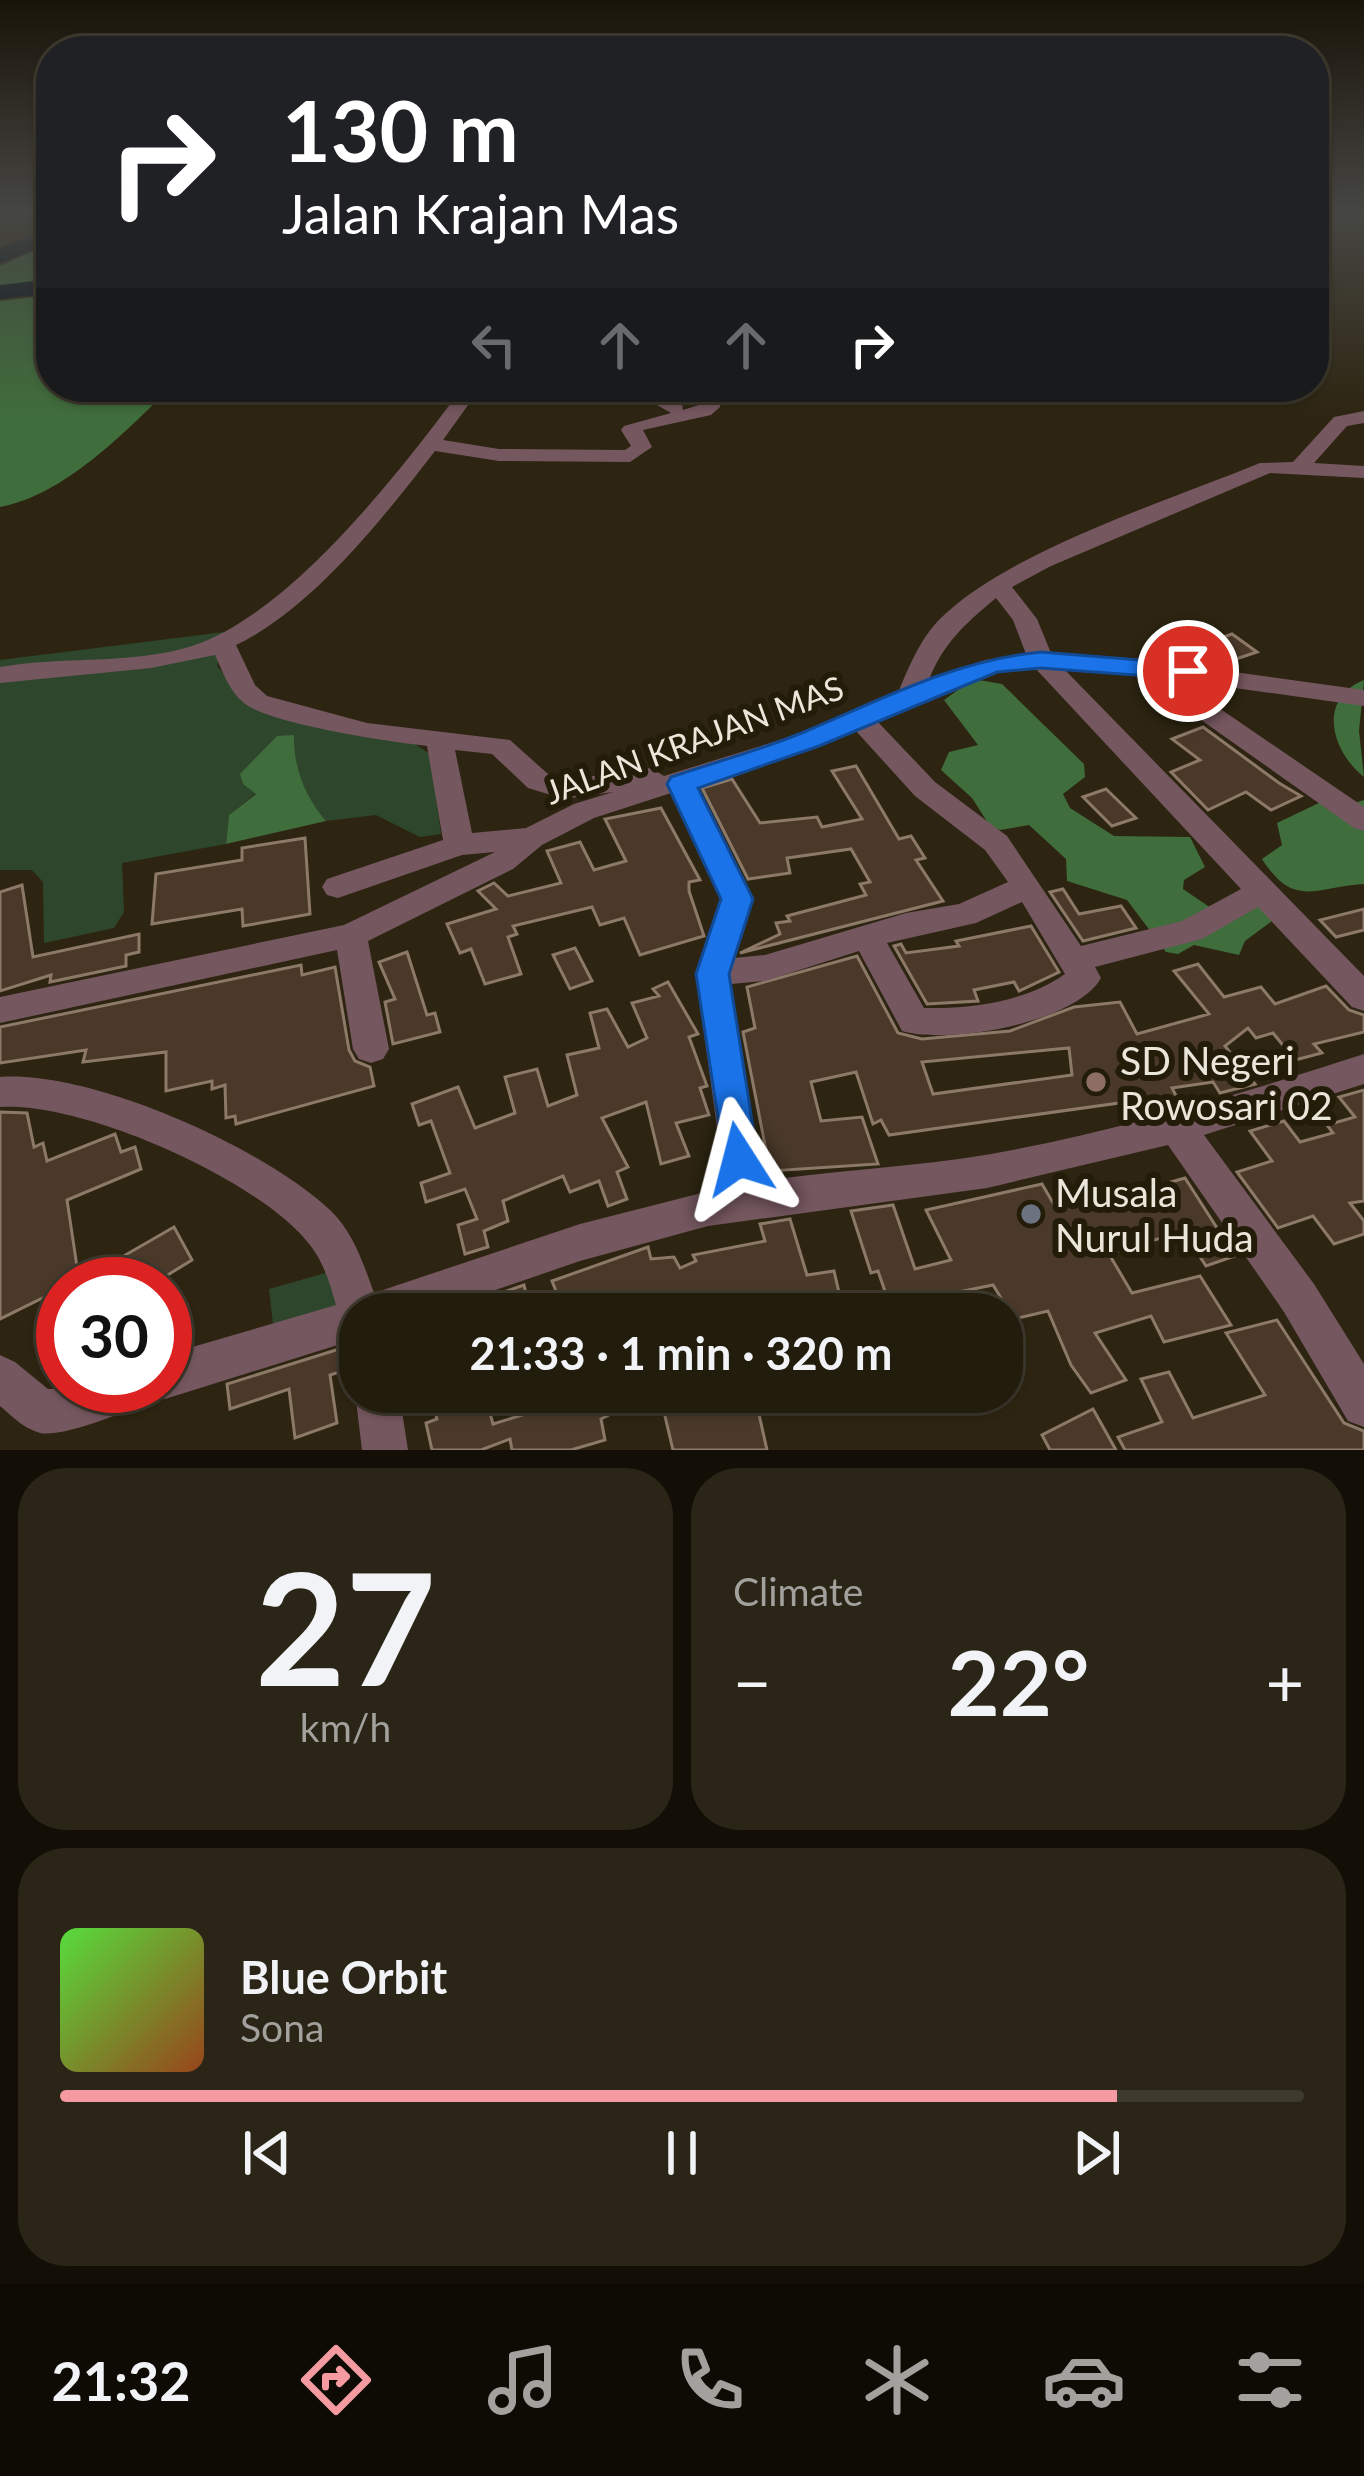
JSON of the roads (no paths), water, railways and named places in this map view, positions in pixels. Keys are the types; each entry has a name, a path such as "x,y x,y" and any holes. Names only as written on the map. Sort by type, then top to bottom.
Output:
{"street":[{"path":"0,675 59,664 170,658 224,644 280,607 431,444 461,402"},
{"path":"663,402 674,408"},
{"path":"431,444 499,455 629,456 642,447 631,430 636,426 704,411 712,402"},
{"path":"1300,467 1342,421 1364,417"},
{"path":"910,696 926,655 946,627 998,585 1267,467 1364,472"},
{"path":"998,585 1025,619 1041,660 1364,998"},
{"path":"224,644 244,689 258,702 328,722 440,742 475,739 500,746 538,781 564,790 671,774 692,780 737,899 712,974 746,1201"},
{"name":"JALAN KRAJAN MAS","path":"0,1010 351,934 502,862 531,838 584,812 692,780 994,664 1041,660 1142,667 1364,698"},
{"path":"1142,667 1364,821"},
{"path":"859,718 925,789 996,844 1028,886 1084,978 1058,994 1002,1012 918,1022 900,1003 868,938"},
{"path":"440,742 459,845"},
{"path":"338,887 459,845 531,838"},
{"path":"712,974 765,968 965,916 1028,886"},
{"path":"1073,960 1191,931 1262,890"},
{"path":"351,934 371,1049"},
{"path":"428,1293 522,1259 746,1201 986,1171 1179,1131 1364,1069"},
{"path":"0,1092 42,1091 86,1102 269,1184 320,1226 344,1264 353,1293"},
{"path":"1179,1131 1299,1298 1364,1405"},
{"path":"192,1369 339,1323"},
{"path":"0,1377 36,1408"},
{"path":"379,1413 385,1450"}],"waterway":[{"path":"0,292 36,288"}],"place":[{"name":"SD Negeri Rowosari 02","path":"1096,1082"},
{"name":"Musala Nurul Huda","path":"1031,1214"}]}
